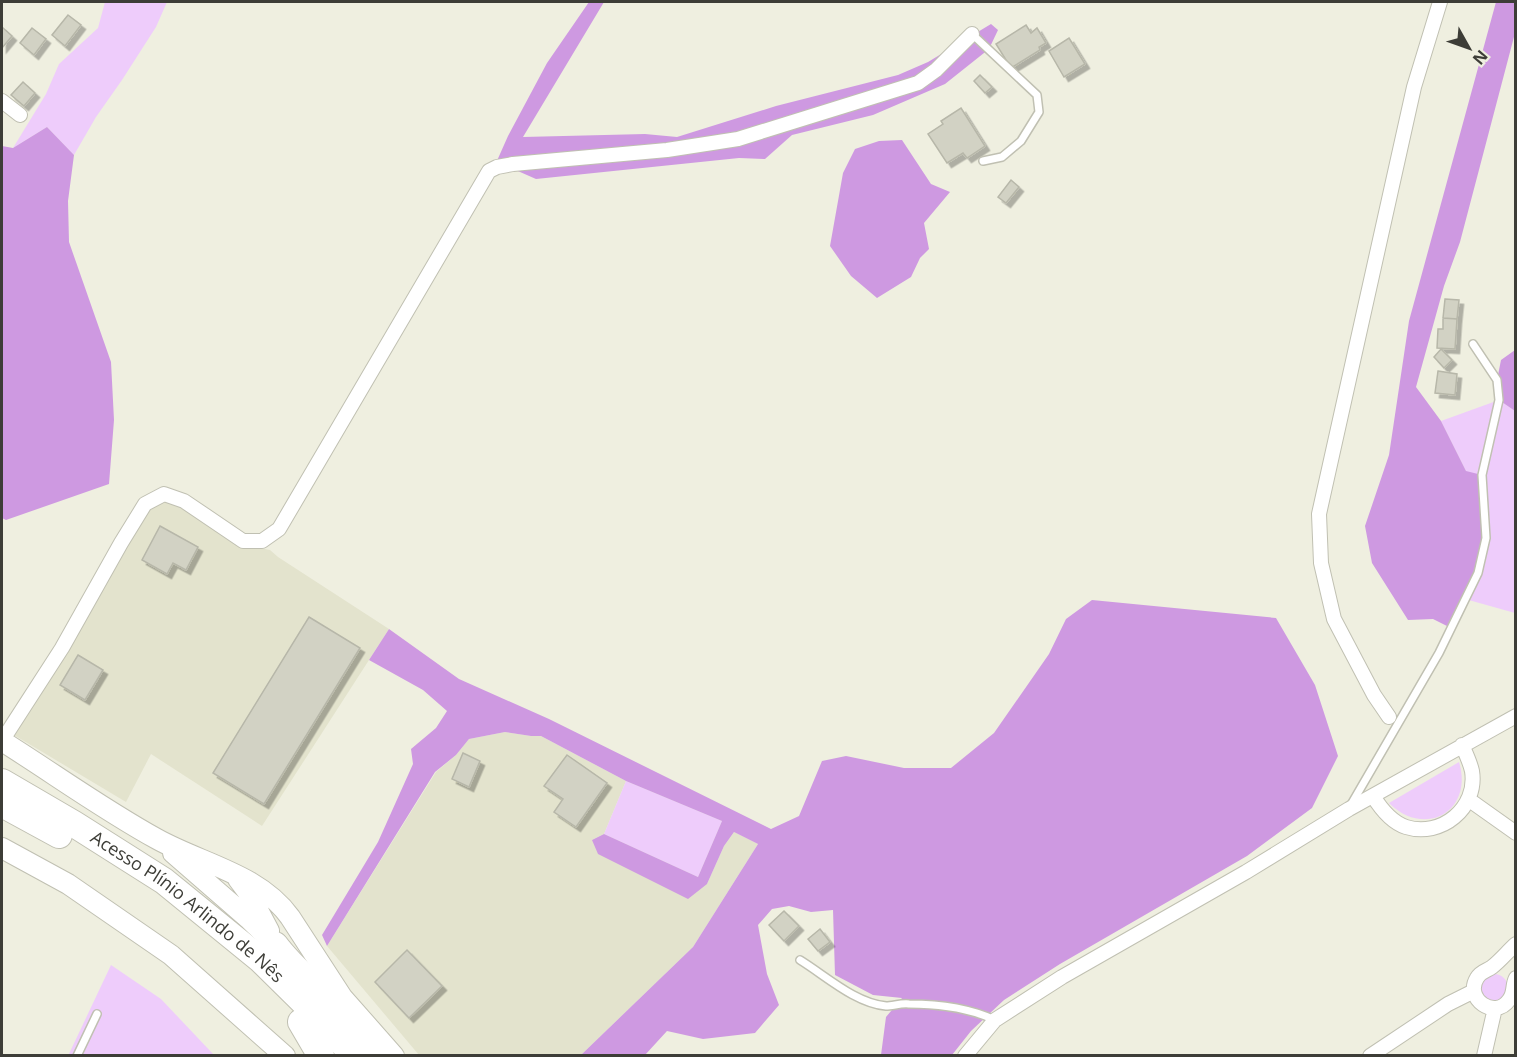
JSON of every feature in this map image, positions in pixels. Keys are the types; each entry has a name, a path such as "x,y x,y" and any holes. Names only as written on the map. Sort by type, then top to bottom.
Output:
{"highway":[{"name":"Acesso Plínio Arlindo de Nês","path":"2,782 164,881 261,960 325,1023 354,1056"},
{"name":"Acesso Plínio Arlindo de Nês","path":"2,804 72,842 156,897 250,974 301,1022 331,1056"},
{"path":"275,945 291,965 361,1034 378,1056"},
{"path":"301,1022 321,1056"}],"main road":[{"path":"2,741 158,840 266,891 282,905 342,997 394,1056"},
{"path":"158,840 250,920 275,945 342,997"},
{"path":"2,849 68,884 171,955 285,1056"},
{"path":"236,875 260,913 275,945"}],"street":[{"path":"1389,717 1374,695 1334,619 1321,563 1319,514 1414,87 1440,2"},
{"path":"2,741 62,648 145,504 164,495 184,501 243,541 262,541 279,529 489,171 513,164 667,150 738,139 918,82 936,70 972,34"},
{"path":"2,101 20,116"},
{"path":"965,1056 995,1020 1062,977 1246,872 1349,809 1515,716"},
{"path":"1373,796 1392,820 1405,827 1420,830 1435,828 1449,822 1460,812 1468,799 1472,785 1472,771 1461,745"},
{"path":"1468,799 1515,833"},
{"path":"1490,969 1504,971 1514,980 1514,990 1508,1002 1495,1008 1484,1006 1475,997 1474,985 1480,974 1490,969 1515,944"},
{"path":"1370,1056 1448,1004 1474,991"},
{"path":"1484,1056 1495,1008"}],"lane":[{"path":"972,34 1037,95 1039,112 1021,141 1002,157 983,161"},
{"path":"1349,809 1439,653 1478,573 1486,538 1482,475 1498,400 1497,380 1473,344"},
{"path":"800,960 861,999 886,1006 908,1004 960,1009 977,1012 995,1020"},
{"path":"77,1056 97,1014"}],"shaded area":[{"path":"105,2 167,2 156,27 96,117 74,155 47,127 13,148 46,94 59,64 98,28"},
{"path":"589,2 604,2 523,137 645,134 677,137 776,106 898,75 928,62 991,24 998,30 989,49 945,84 873,115 792,135 765,159 739,158 536,179 511,168 492,172 508,136 547,63"},
{"path":"1496,2 1515,2 1515,33 1460,242 1444,286 1416,387 1441,421 1466,471 1482,475 1486,538 1478,573 1451,628 1433,619 1408,620 1372,563 1365,526 1389,455 1409,321"},
{"path":"47,127 74,155 68,201 69,242 111,362 114,420 109,484 6,520 2,518 2,146 13,148"},
{"path":"902,140 931,184 950,192 924,223 929,249 920,258 911,277 877,298 851,276 830,246 843,173 855,149 879,141"},
{"path":"1515,350 1515,411 1499,400 1497,380 1501,360"},
{"path":"1499,400 1515,411 1515,613 1465,599 1466,471 1441,421"},
{"path":"164,500 184,507 241,544 270,550 389,629 262,826 151,754 126,802 14,735 68,648 124,548 150,507"},
{"path":"1092,600 1276,618 1315,685 1338,756 1312,808 1247,856 1060,964 1004,1000 971,1031 952,1055 881,1055 886,1017 902,998 873,995 835,975 833,910 811,912 789,906 772,909 758,925 767,974 779,1005 755,1033 703,1039 667,1031 645,1055 581,1055 693,947 758,844 734,832 724,846 707,884 688,899 598,854 592,840 604,834 698,877 722,821 626,781 541,736 505,732 469,739 456,755 435,772 327,946 322,935 378,842 413,764 411,749 436,728 447,711 423,690 369,660 389,629 459,679 549,719 771,829 799,816 822,761 846,756 904,768 951,768 994,733 1049,654 1066,619"},
{"path":"505,732 541,736 626,781 604,834 592,840 707,884 724,846 734,832 758,844 693,947 581,1055 419,1055 327,946 436,772 456,755 469,739"},
{"path":"1459,762 1462,779 1459,794 1453,806 1443,814 1431,819 1417,819 1403,814 1389,803"},
{"path":"626,781 722,821 698,877 604,834"},
{"path":"111,965 161,999 214,1055 68,1056"},
{"path":"1494,974 1504,978 1508,988 1504,998 1494,1002 1484,998 1480,988 1484,978"}],"building":[{"path":"68,15 81,25 65,46 52,35"},
{"path":"1026,25 1031,33 1037,28 1046,43 1039,47 1040,50 1011,68 996,44"},
{"path":"2,27 12,36 2,48"},
{"path":"32,28 46,39 34,55 20,43"},
{"path":"1069,38 1085,64 1064,77 1049,51"},
{"path":"980,75 992,87 985,93 974,81"},
{"path":"23,82 35,93 24,106 11,95"},
{"path":"961,108 985,146 967,158 963,153 947,163 928,134 943,124 941,121"},
{"path":"1011,180 1019,187 1006,203 998,197"},
{"path":"1445,299 1459,300 1457,319 1443,318"},
{"path":"1443,318 1457,319 1455,349 1437,348 1438,329 1443,329"},
{"path":"1441,349 1452,360 1444,368 1434,357"},
{"path":"1438,371 1457,374 1455,395 1435,393"},
{"path":"160,526 198,547 186,570 173,563 167,574 142,560"},
{"path":"309,617 360,648 264,804 213,773"},
{"path":"78,655 103,670 85,700 60,685"},
{"path":"463,753 480,761 469,787 452,779"},
{"path":"567,755 607,783 576,827 554,812 563,799 544,786"},
{"path":"784,911 799,926 784,941 769,925"},
{"path":"820,929 830,942 818,951 808,939"},
{"path":"407,950 442,986 409,1018 375,982"}]}
